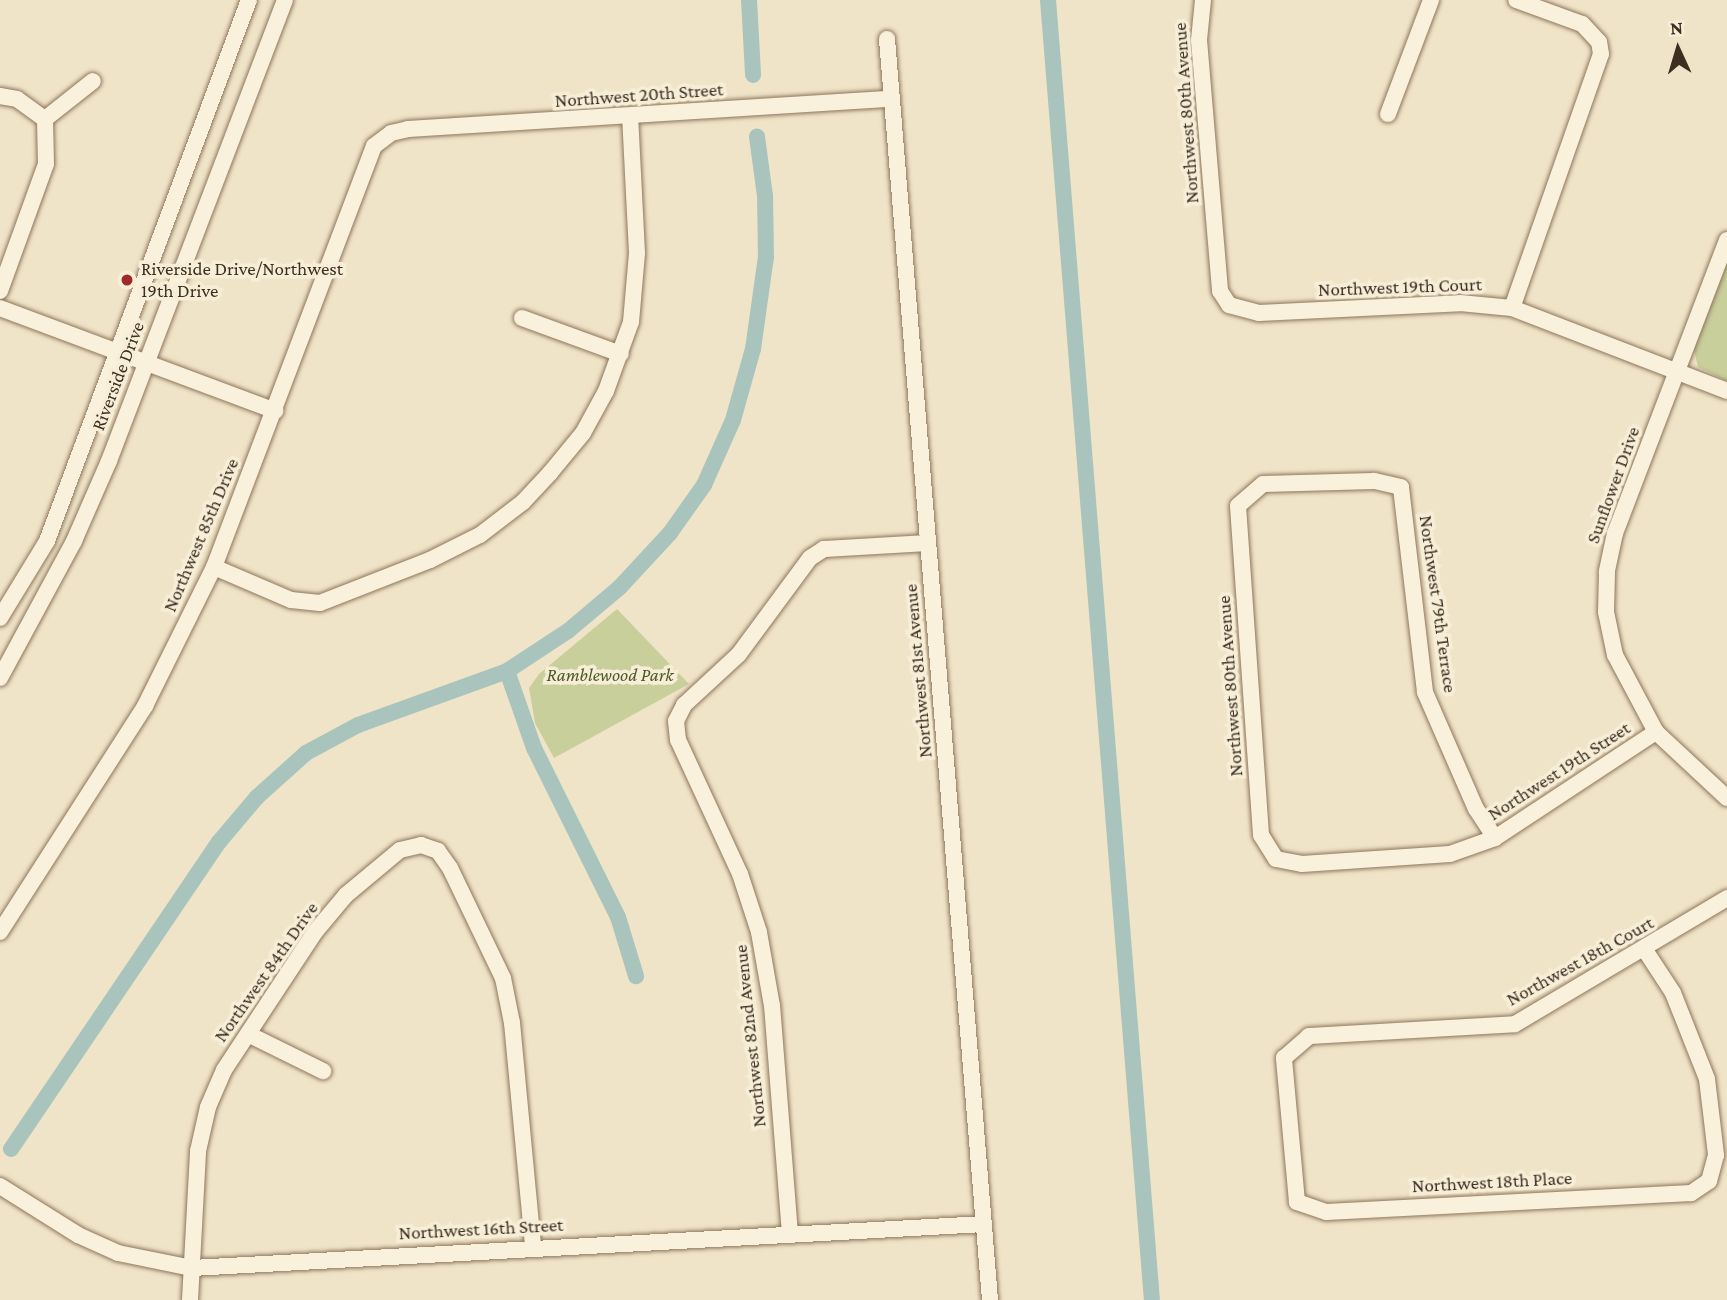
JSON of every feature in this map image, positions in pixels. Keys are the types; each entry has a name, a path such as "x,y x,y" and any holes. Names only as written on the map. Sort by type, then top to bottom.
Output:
{"street":[{"name":"Riverside Drive","path":"0,618 47,541 249,0"},
{"name":"Riverside Drive","path":"0,678 74,541 285,0"},
{"name":"Northwest 80th Avenue","path":"1203,0 1199,40 1219,277 1229,305"},
{"path":"1388,114 1431,0"},
{"path":"1512,308 1599,68 1599,42 1593,32 1582,24 1516,0"},
{"name":"Northwest 81st Avenue","path":"887,39 990,1300"},
{"path":"45,119 93,81"},
{"path":"0,96 18,99 45,119"},
{"name":"Northwest 20th Street","path":"391,133 890,99"},
{"path":"215,567 291,600 320,603 430,560 480,535 523,502 583,433 621,354 637,294 631,117"},
{"path":"0,291 46,164 45,119"},
{"name":"Northwest 85th Drive","path":"0,932 145,706 215,567 374,146 391,133"},
{"name":"Sunflower Drive","path":"1727,240 1615,533 1607,572 1606,611 1615,655 1656,732 1727,799"},
{"name":"Northwest 19th Court","path":"1229,305 1259,313 1460,303 1512,308 1727,391"},
{"path":"0,308 275,411"},
{"path":"522,318 621,354"},
{"name":"Northwest 80th Avenue","path":"1276,859 1261,835 1238,506 1263,484 1374,481 1401,487"},
{"name":"Northwest 79th Terrace","path":"1401,487 1425,692 1476,809 1495,838"},
{"name":"Northwest 82nd Avenue","path":"790,1234 772,1006 759,932 740,874 678,740 676,722 684,705 738,654 810,558 824,549 928,543"},
{"name":"Northwest 19th Street","path":"1276,859 1302,864 1450,855 1495,838 1656,732"},
{"name":"Northwest 84th Drive","path":"190,1300 198,1151 208,1107 224,1070 315,932 346,895 400,850 421,845 438,851 503,978 512,1023 533,1247"},
{"name":"Northwest 18th Court","path":"1297,1202 1284,1058 1309,1036 1515,1024 1645,950 1727,898"},
{"name":"Northwest 18th Place","path":"1297,1202 1326,1212 1691,1193 1709,1181 1716,1155 1707,1079 1672,993 1645,950"},
{"path":"248,1034 323,1071"},
{"name":"Northwest 16th Street","path":"0,1186 78,1235 118,1254 192,1268 984,1224"}],"green space":[{"path":"1727,262 1727,381 1698,367 1694,350"},
{"name":"Ramblewood Park","path":"617,609 689,684 554,758 535,723 529,688 539,674"}],"waterway":[{"path":"749,0 753,75"},
{"path":"1048,0 1152,1300"},
{"path":"11,1149 219,842 257,797 306,753 358,725 507,671 568,631 620,587 670,533 704,485 733,420 753,349 766,257 765,196 757,137"},
{"path":"507,671 534,748 618,917 636,976"}],"place":[{"name":"Riverside Drive/Northwest 19th Drive","path":"127,280"}]}
